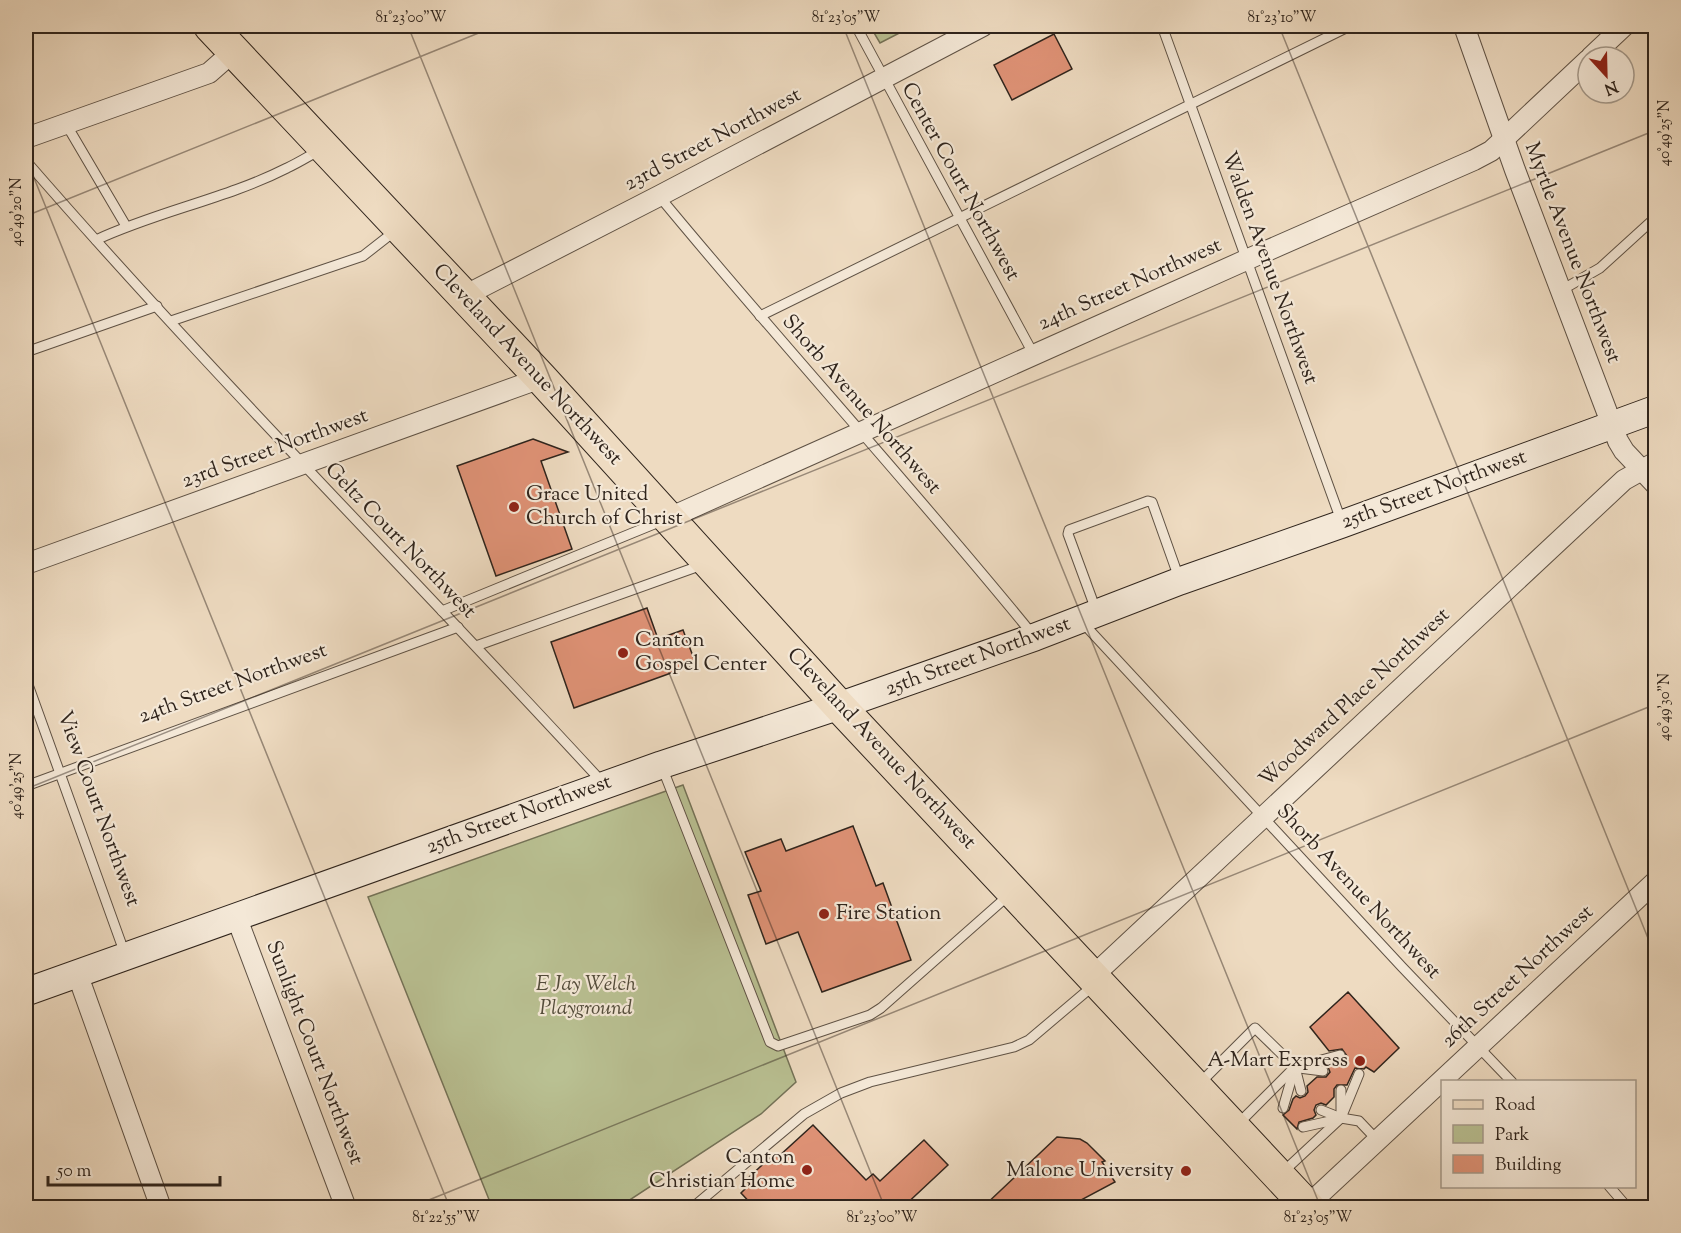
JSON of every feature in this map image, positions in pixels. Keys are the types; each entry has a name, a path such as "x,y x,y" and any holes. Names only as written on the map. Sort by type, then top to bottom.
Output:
{"main road":[{"name":"Cleveland Avenue Northwest","path":"210,26 541,378 839,706 1307,1207"}],"street":[{"name":"23rd Street Northwest","path":"464,296 983,26"},
{"name":"Myrtle Avenue Northwest","path":"1464,26 1560,291 1612,425 1623,451 1648,466 1656,485"},
{"name":"24th Street Northwest","path":"1604,45 1624,26"},
{"path":"26,138 209,73 234,51"},
{"name":"24th Street Northwest","path":"669,518 1474,160 1491,151 1576,71"},
{"name":"23rd Street Northwest","path":"26,564 541,378"},
{"name":"25th Street Northwest","path":"26,992 604,785 1035,637 1180,580 1342,524 1656,409"},
{"name":"Woodward Place Northwest","path":"1096,979 1264,817 1624,480 1648,466"},
{"name":"26th Street Northwest","path":"1443,1080 1656,881"},
{"name":"Sunlight Court Northwest","path":"236,916 346,1208"},
{"path":"77,973 161,1208"},
{"name":"26th Street Northwest","path":"1307,1207 1441,1082"}],"lane":[{"name":"Center Court Northwest","path":"856,26 1034,355"},
{"name":"Walden Avenue Northwest","path":"1162,26 1342,524"},
{"path":"760,316 1350,26"},
{"path":"66,124 126,226"},
{"path":"96,240 126,226 286,169 325,148"},
{"name":"Geltz Court Northwest","path":"26,161 303,464 604,785"},
{"name":"Shorb Avenue Northwest","path":"659,196 1035,637"},
{"path":"1560,291 1600,268 1656,217"},
{"path":"171,321 363,256 399,227"},
{"path":"26,352 157,306"},
{"path":"1089,617 1068,534 1070,530 1148,501 1152,502 1180,580"},
{"path":"442,611 669,518"},
{"path":"476,646 710,562"},
{"name":"Shorb Avenue Northwest","path":"1089,617 1264,817 1510,1080"},
{"name":"24th Street Northwest","path":"26,786 458,627"},
{"name":"View Court Northwest","path":"26,679 125,956"},
{"path":"661,765 770,1042 778,1046 870,1015 881,1008 1013,891"},
{"path":"692,1208 804,1114 841,1093 870,1082 1014,1047 1029,1040 1096,979"},
{"path":"1196,1087 1255,1028 1294,1067 1301,1091"},
{"path":"1235,1128 1294,1067 1340,1055"},
{"path":"1294,1067 1323,1071"},
{"path":"1283,1108 1294,1067"},
{"path":"1279,1176 1341,1118 1359,1074"},
{"path":"1341,1090 1341,1118"},
{"path":"1321,1110 1341,1118 1359,1121 1378,1141"},
{"path":"1303,1127 1341,1118"},
{"path":"1611,1188 1628,1208"}],"green space":[{"path":"870,26 913,26 880,43"},
{"name":"E Jay Welch Playground","path":"683,785 796,1082 761,1114 619,1207 492,1207 368,897"}],"building":[{"path":"1054,34 1072,69 1012,100 994,65"},
{"name":"Grace United Church of Christ","path":"533,439 568,452 541,461 572,549 496,576 457,466"},
{"name":"Canton Gospel Center","path":"647,608 658,639 683,630 696,664 574,708 551,642"},
{"name":"Fire Station","path":"853,826 876,886 883,883 911,960 822,992 798,932 766,944 748,895 761,891 745,852 781,839 786,851"},
{"name":"A-Mart Express","path":"1348,992 1399,1048 1374,1072 1366,1067 1364,1069 1355,1068 1347,1085 1337,1085 1334,1089 1334,1097 1326,1105 1321,1103 1316,1105 1314,1110 1316,1115 1299,1122 1297,1129 1283,1115 1289,1110 1293,1099 1296,1096 1300,1098 1305,1096 1308,1092 1307,1086 1317,1077 1326,1077 1330,1072 1328,1067 1342,1061 1347,1056 1342,1049 1329,1051 1310,1027"},
{"name":"Canton Christian Home","path":"813,1125 866,1180 873,1174 880,1181 924,1140 948,1165 902,1208 755,1208 741,1193 750,1184 746,1180 774,1154 778,1157"},
{"path":"1057,1137 1080,1139 1087,1143 1105,1161 1102,1162 1115,1182 1079,1201 1072,1208 982,1208"}],"place":[{"name":"Grace United Church of Christ","path":"514,507"},
{"name":"Canton Gospel Center","path":"623,653"},
{"name":"Fire Station","path":"824,914"},
{"name":"A-Mart Express","path":"1360,1061"},
{"name":"Canton Christian Home","path":"807,1170"},
{"name":"Malone University","path":"1186,1171"}]}
